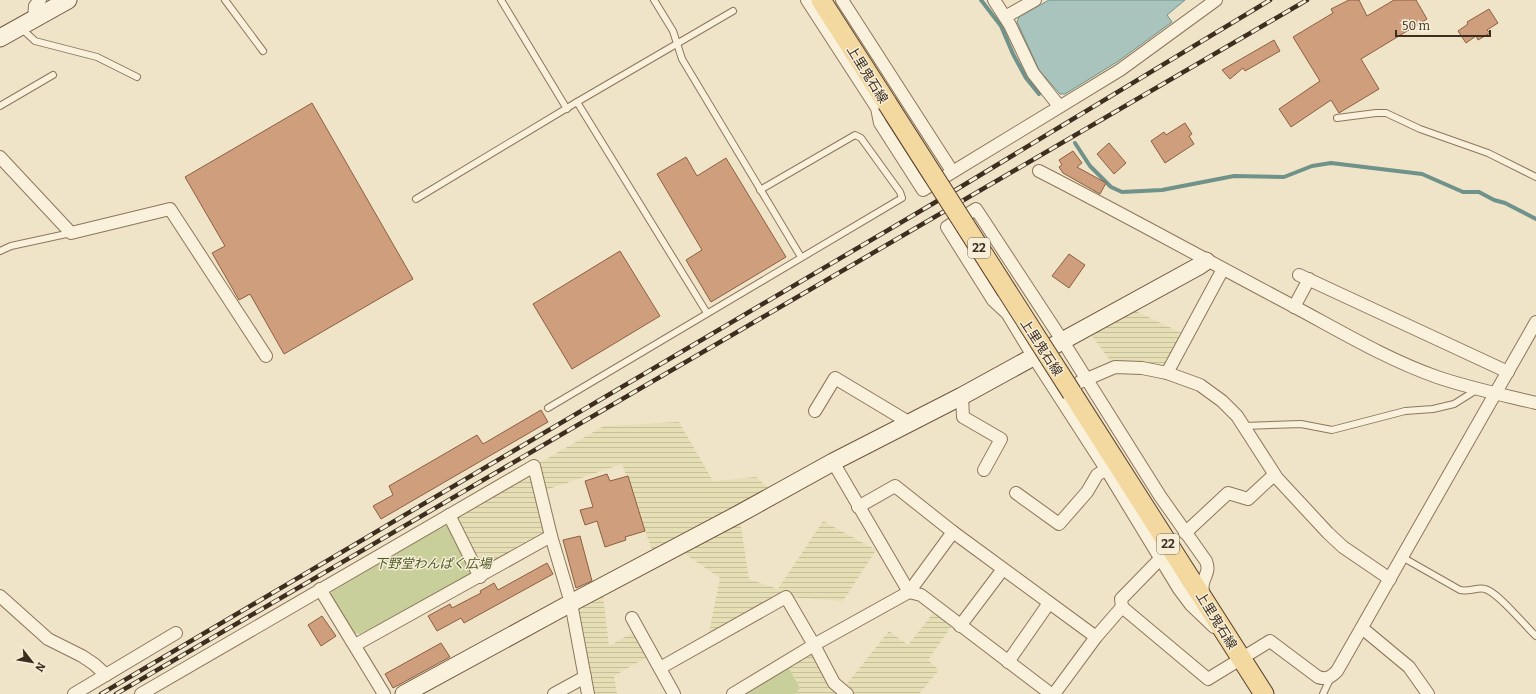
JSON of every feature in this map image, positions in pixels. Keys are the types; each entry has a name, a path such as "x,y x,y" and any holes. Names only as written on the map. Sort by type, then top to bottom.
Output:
{"main road":[{"name":"上里鬼石線","path":"821,0 887,103 1065,394 1202,598 1264,694"}],"street":[{"path":"27,23 34,6 40,0"},
{"path":"0,38 68,0"},
{"path":"807,0 877,108 880,123 923,190 1120,70 1216,0"},
{"path":"842,0 952,171"},
{"path":"994,0 1005,17 1033,73 1059,106"},
{"path":"1005,17 1035,0"},
{"path":"0,157 71,233 170,209 266,356"},
{"path":"1039,171 1380,352 1436,376 1496,394 1536,403"},
{"path":"1202,598 1203,583 1208,572 1206,561 1160,496 1062,340 976,209 948,228 993,300 1007,313 1033,356 1065,394 1106,469 1179,589 1191,605 1237,652"},
{"path":"404,694 739,514 832,462 962,396 1199,266 1206,260"},
{"path":"1167,373 1223,269"},
{"path":"1294,307 1304,277 1508,372"},
{"path":"1160,559 1121,599 1122,607 1208,679 1237,652 1270,641 1318,677 1324,679 1332,677 1362,628 1536,322"},
{"path":"1065,394 1086,379 1115,367 1142,368 1167,373 1200,385 1222,401 1237,416 1274,475 1328,533 1343,547 1390,579"},
{"path":"815,411 834,378 910,423"},
{"path":"962,396 963,417 1001,438 984,470"},
{"path":"832,462 909,592 921,596 1050,694"},
{"path":"141,694 534,466 551,536 571,603 588,694"},
{"path":"1016,493 1059,524 1087,492 1097,475 1106,469"},
{"path":"1185,533 1228,492 1248,499 1274,475"},
{"path":"858,506 895,486 953,532 1096,637"},
{"path":"449,516 480,577"},
{"path":"733,694 814,645 909,592 953,532"},
{"path":"355,646 551,536"},
{"path":"960,626 1003,569"},
{"path":"320,589 384,694"},
{"path":"0,596 48,639 82,656 106,675"},
{"path":"660,668 786,597 834,683 847,694"},
{"path":"1008,662 1049,603"},
{"path":"1054,694 1096,637 1122,607"},
{"path":"632,618 674,694"},
{"path":"1362,628 1409,667 1428,694"},
{"path":"74,694 176,632"},
{"path":"554,694 585,677"}],"lane":[{"path":"225,0 263,51"},
{"path":"501,0 567,109"},
{"path":"654,0 673,31 682,59 801,257"},
{"path":"416,199 577,102 733,11"},
{"path":"27,23 35,41 97,57 137,77"},
{"path":"0,106 53,75"},
{"path":"577,102 706,314"},
{"path":"1337,118 1386,113 1420,129 1488,153 1536,177"},
{"path":"548,408 902,198 900,192 861,138 855,135 760,190"},
{"path":"0,251 11,246 71,233"},
{"path":"1244,426 1302,424 1332,430 1405,411 1433,409 1454,404 1478,389"},
{"path":"1402,557 1460,590 1467,591 1484,588 1494,593 1536,636"},
{"path":"1323,694 1332,677"}],"shaded area":[{"path":"1125,306 1188,336 1167,373 1115,367 1086,328"},
{"path":"679,422 713,481 756,477 775,494 739,514 749,579 778,589 823,521 876,550 843,601 786,597 707,642 720,578 676,548 655,559 622,464 540,492 534,466 604,426"},
{"path":"526,477 530,478 544,533 485,567 481,565 458,518 459,513"},
{"path":"602,587 609,646 639,629 652,654 614,676 617,694 588,694 571,603"},
{"path":"937,608 955,621 928,660 939,670 919,694 795,694 800,688 786,662 814,645 842,690 889,631 908,645"}],"green space":[{"name":"下野堂わんぱく広場","path":"441,524 450,527 473,570 470,576 360,634 353,633 330,596 333,589"},
{"path":"789,668 800,688 795,694 745,694"}],"water":[{"path":"1049,0 1185,0 1167,15 1172,22 1117,62 1065,94 1060,94 1039,70 1017,22 1019,17"}],"building":[{"path":"1349,0 1359,0 1367,16 1394,0 1416,0 1427,19 1361,59 1379,89 1339,113 1331,100 1291,127 1279,109 1320,81 1293,37 1333,13 1331,9"},
{"path":"1489,9 1498,23 1487,30 1490,33 1478,40 1476,36 1466,43 1458,31 1468,24 1467,22"},
{"path":"1274,40 1280,51 1245,71 1243,68 1230,79 1222,70"},
{"path":"312,103 413,279 284,354 250,294 239,300 212,253 225,246 185,177"},
{"path":"1185,123 1192,134 1189,136 1194,144 1165,163 1151,141 1164,132 1166,135"},
{"path":"1109,143 1126,163 1114,174 1097,154"},
{"path":"1073,151 1082,163 1077,167 1106,183 1100,194 1063,173 1059,167 1062,165 1059,160"},
{"path":"686,157 697,176 726,158 786,257 711,302 686,260 702,250 657,174"},
{"path":"620,251 660,316 572,369 533,304"},
{"path":"1069,254 1085,265 1069,288 1052,276"},
{"path":"541,410 548,422 381,519 373,506 393,495 389,486 477,435 483,444"},
{"path":"607,474 610,481 628,476 645,531 625,537 626,540 605,547 597,521 585,525 580,510 593,507 585,481"},
{"path":"580,536 592,581 576,588 563,540"},
{"path":"547,563 553,574 464,623 461,618 437,631 428,616 450,604 452,608 481,593 480,591 494,583 498,590"},
{"path":"322,616 336,636 321,646 308,625"},
{"path":"441,643 450,657 393,688 385,674"}],"waterway":[{"path":"981,0 1001,26 1013,54 1026,78 1039,94"},
{"path":"1075,143 1090,166 1111,187 1122,192 1162,190 1234,176 1284,177 1312,166 1331,163 1422,174 1463,192 1479,192 1536,219"}],"railway":[{"path":"101,694 934,203 1270,0"},
{"path":"116,694 1307,0"}]}
